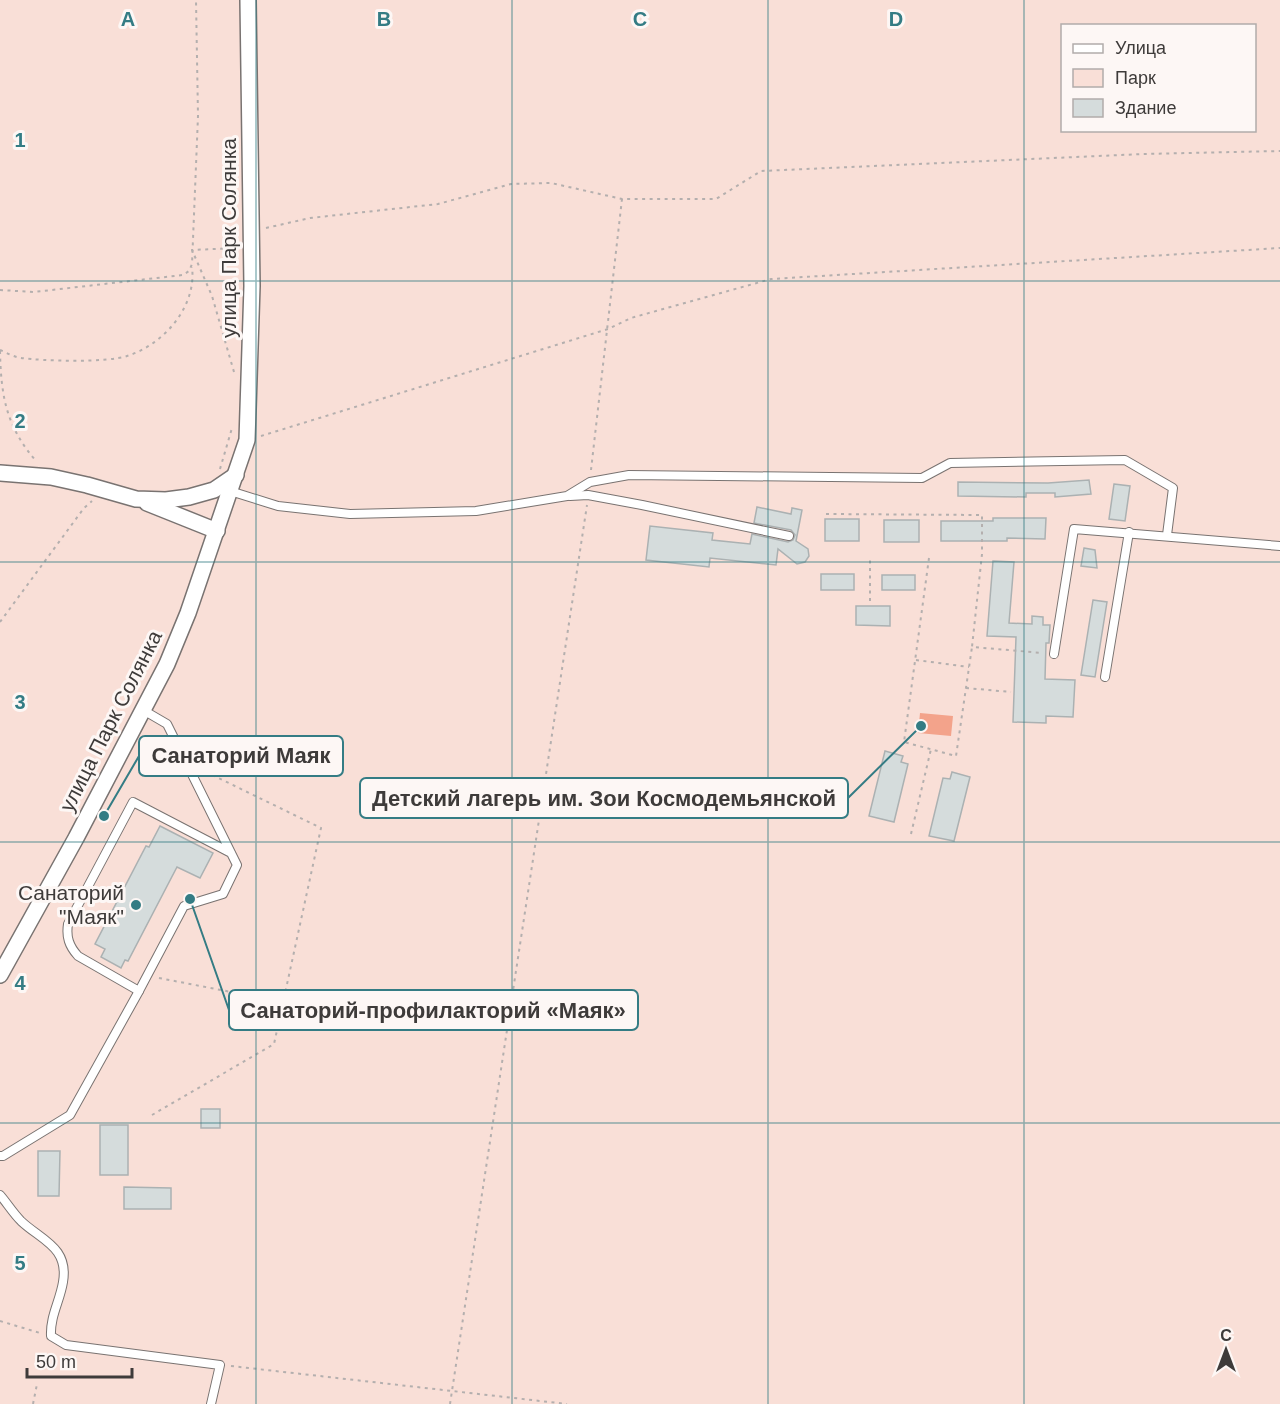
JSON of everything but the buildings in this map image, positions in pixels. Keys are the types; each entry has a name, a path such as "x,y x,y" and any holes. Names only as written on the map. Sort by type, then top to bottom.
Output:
{"street":[{"name":"улица Парк Солянка","path":"0,975 167,664 217,531 247,440 252,248 248,0"},
{"path":"0,473 51,477 106,490 136,499 217,531"},
{"path":"136,499 165,500 189,497 214,490 236,475"}],"lane":[{"path":"567,496 590,482 629,476 922,478 950,463 1125,460 1173,488 1167,535"},
{"path":"230,491 278,506 350,514 476,511 567,496 588,495 789,536"},
{"path":"1054,654 1074,529 1280,546"},
{"path":"1105,677 1129,532"},
{"path":"0,1156 70,1115 184,906 223,894 237,865 167,724 143,710"},
{"path":"139,991 78,956 71,949 67,932 68,924 133,801 231,853"},
{"path":"0,1195 20,1221 50,1242 63,1261 63,1281 50,1323 51,1336 66,1345 220,1365 211,1404"}],"path":[{"path":"51,477 29,453 12,425 3,400 0,351 19,358 85,360 126,357 158,341 180,316 192,290 193,279 198,116 196,0"},
{"path":"251,231 310,218 438,204 511,184 551,183 622,199 716,199 761,171 1143,154 1280,151"},
{"path":"590,482 622,199"},
{"path":"235,381 212,296 192,250 252,248"},
{"path":"247,440 608,329 632,318 771,279 1280,248"},
{"path":"0,290 33,292 183,275 189,271 192,264"},
{"path":"214,490 234,421"},
{"path":"0,622 84,508 106,490"},
{"path":"450,1404 588,495"},
{"path":"826,513 982,515 982,554 972,647 956,756 904,742 929,558"},
{"path":"870,557 870,601"},
{"path":"972,647 1054,654"},
{"path":"916,660 969,667"},
{"path":"966,688 1011,692"},
{"path":"911,834 931,749"},
{"path":"152,1115 274,1044 321,828 186,762"},
{"path":"147,976 283,1002"},
{"path":"0,1321 51,1336"},
{"path":"220,1365 567,1404"},
{"path":"33,1404 37,1384"}],"green space":[{"path":"0,0 1280,0 1280,1404 0,1404"}],"shaded area":[{"path":"920,713 953,716 951,736 918,733"}],"place":[{"name":"Детский лагерь им. Зои Космодемьянской","path":"921,726"},
{"name":"Санаторий Маяк","path":"104,816"},
{"name":"Санаторий-профилакторий «Маяк»","path":"190,899"},
{"name":"Санаторий \"Маяк\"","path":"136,905"}]}
